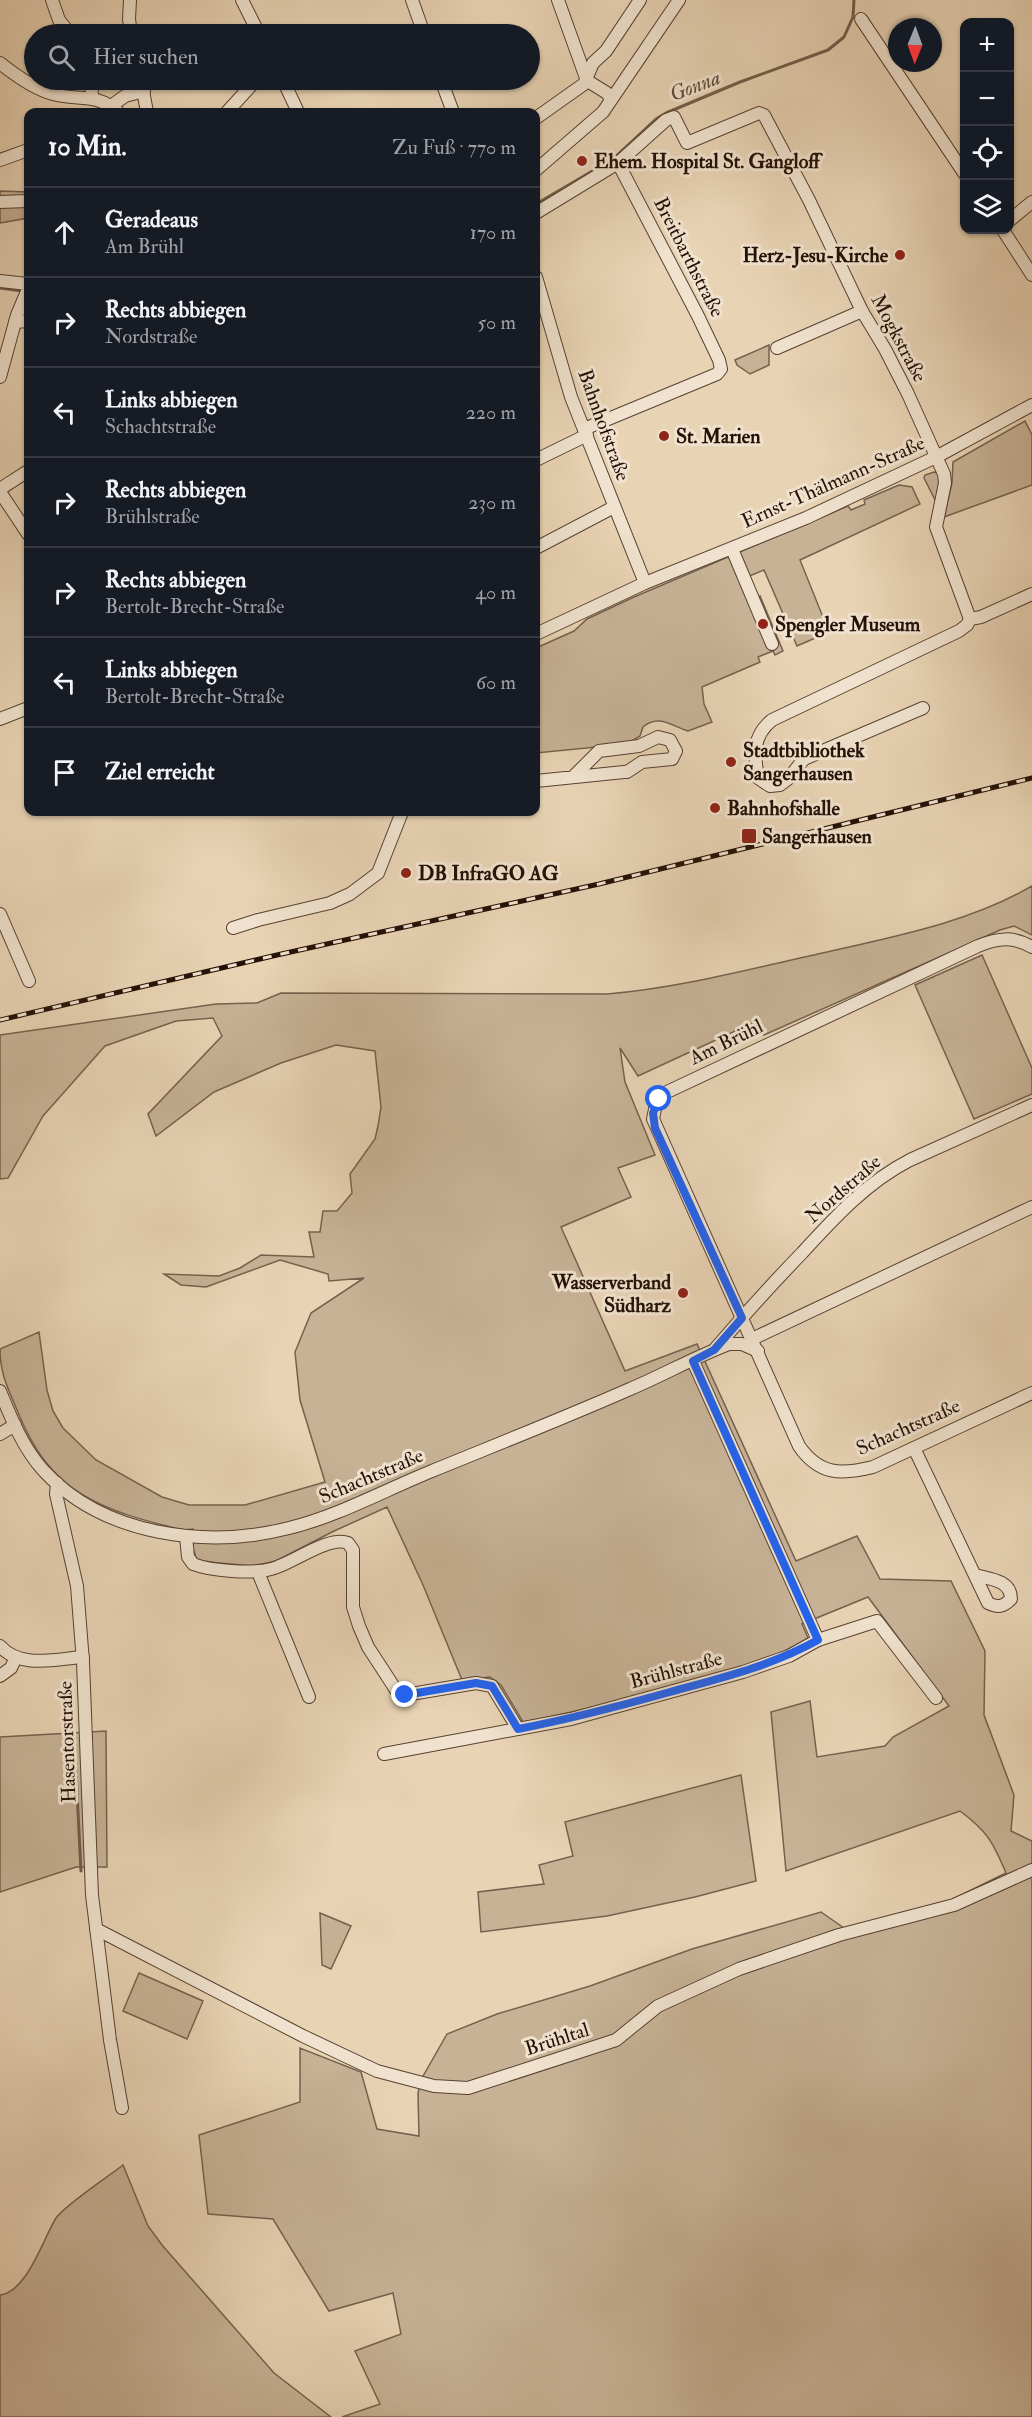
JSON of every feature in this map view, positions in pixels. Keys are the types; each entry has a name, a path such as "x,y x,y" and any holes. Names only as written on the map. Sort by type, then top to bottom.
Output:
{"street":[{"path":"52,0 62,24"},
{"path":"130,0 130,24"},
{"path":"242,0 255,24"},
{"path":"412,0 420,24"},
{"path":"558,0 586,80 607,93 611,99"},
{"path":"540,115 577,90 586,80 593,63 606,51 640,0"},
{"path":"540,167 603,112 679,0"},
{"path":"861,19 960,167"},
{"path":"2,70 24,81"},
{"path":"44,90 50,93 92,98 113,108"},
{"path":"92,90 92,98"},
{"path":"116,108 125,96 134,90"},
{"path":"143,90 146,108"},
{"path":"230,108 247,90"},
{"path":"288,90 296,108"},
{"path":"445,90 452,108"},
{"name":"Mogkstraße","path":"618,163 666,120 674,117 687,143 759,113 768,119 862,311 885,350 945,479 936,527 970,619"},
{"path":"0,160 24,151"},
{"path":"540,211 618,163"},
{"name":"Breitbarthstraße","path":"586,432 717,374 721,369 698,316 618,163"},
{"path":"0,202 24,201"},
{"path":"1014,217 1032,202"},
{"path":"1006,234 1032,275"},
{"path":"0,281 24,284"},
{"name":"Bahnhofstraße","path":"540,292 569,391 645,583"},
{"path":"0,377 15,322 24,299"},
{"path":"777,348 862,311"},
{"path":"15,322 24,321"},
{"name":"Ernst-Thälmann-Straße","path":"540,632 645,583 806,518 936,457 1032,405"},
{"path":"540,458 586,432"},
{"path":"24,474 0,490 24,528"},
{"path":"540,546 614,507"},
{"path":"732,549 772,644"},
{"path":"923,708 804,759 788,779 780,785 770,786 758,778 754,757 756,741 761,730 772,720 959,631 967,625 970,619 981,617 1032,594"},
{"path":"0,719 24,710"},
{"path":"540,781 627,772 642,762 672,759 676,755 675,748 670,740 660,737 639,746 599,751 573,777"},
{"path":"233,928 330,903 350,894 378,873 400,816"},
{"path":"0,914 29,981"},
{"name":"Am Brühl","path":"742,1318 655,1128 653,1113 659,1099 668,1092 804,1026 844,1011 978,946 997,939 1007,939 1019,940 1032,947"},
{"name":"Nordstraße","path":"714,1350 831,1222 870,1185 891,1170 1032,1105"},
{"path":"752,1339 1032,1207"},
{"name":"Schachtstraße","path":"742,1318 799,1446 807,1458 820,1468 837,1472 854,1472 873,1467 1032,1393"},
{"name":"Schachtstraße","path":"57,1483 89,1505 122,1521 152,1530 186,1536 241,1536 302,1525 570,1415 714,1350 737,1343 758,1351"},
{"path":"693,1361 818,1640"},
{"path":"0,1391 15,1425 38,1464 57,1483"},
{"path":"0,1434 15,1425"},
{"path":"914,1448 975,1575"},
{"name":"Hasentorstraße","path":"57,1483 56,1494 76,1581 83,1657 91,1875 96,1929 122,2109"},
{"path":"186,1536 188,1557 193,1564 260,1571 283,1566 334,1542 341,1540 348,1543 353,1550 353,1607 368,1647 396,1690 405,1695 476,1683 492,1686 518,1729"},
{"path":"260,1571 309,1697"},
{"name":"Brühlstraße","path":"384,1755 571,1719 744,1672 789,1656 818,1640 877,1621 936,1698"},
{"path":"0,1646 7,1653 16,1657 37,1661 83,1657"},
{"path":"0,1676 11,1668 16,1657"},
{"name":"Brühltal","path":"96,1929 303,2036 377,2071 434,2086 468,2088 616,2040 658,2006 739,1969 839,1935 954,1905 1032,1870"}],"shaded area":[{"path":"0,191 24,192 24,219 0,223"},
{"path":"769,345 769,365 750,374 737,365 735,360"},
{"path":"1025,421 1032,435 1032,485 944,517 952,483 953,462"},
{"path":"934,472 939,474 940,487 935,500 924,478 925,475"},
{"path":"899,485 912,487 920,504 800,560 829,632 797,646 764,570 747,577 757,598 760,596 783,651 775,655 773,651 758,657 760,662 702,687 704,704 712,722 688,731 666,722 655,721 643,727 640,736 627,744 540,753 540,646 574,631 587,619 634,597 848,506 851,510 865,504 864,500"},
{"path":"1032,886 1032,935 1014,926 1000,930 764,1035 757,1021 638,1076 620,1048 625,1082 655,1155 618,1168 631,1197 561,1227 625,1371 697,1344 796,1561 857,1536 880,1579 951,1581 985,1651 984,1715 1014,1795 1011,1831 1032,1841 1032,2417 342,2417 380,2404 355,2351 401,2334 393,2293 329,2311 273,2219 208,2214 199,2135 300,2102 300,2048 361,2072 377,2129 419,2136 418,2093 422,2078 447,2034 497,2014 590,1986 692,1949 821,1912 844,1928 951,1900 1006,1873 988,1838 960,1811 786,1871 771,1712 810,1701 817,1757 885,1746 893,1737 949,1706 868,1597 802,1624 808,1638 777,1655 726,1672 618,1701 523,1722 501,1685 490,1677 462,1680 423,1585 387,1507 276,1561 253,1566 197,1561 193,1548 193,1529 183,1530 127,1515 81,1494 62,1480 45,1461 30,1438 1,1366 0,1349 39,1332 47,1390 53,1411 63,1428 96,1460 162,1497 189,1505 245,1505 325,1482 300,1400 295,1352 311,1313 364,1278 329,1281 328,1274 280,1260 206,1287 181,1285 164,1274 219,1276 240,1268 261,1255 314,1257 309,1232 320,1232 323,1211 337,1211 352,1193 350,1174 375,1139 381,1107 375,1051 336,1045 281,1063 214,1092 156,1136 148,1114 222,1036 213,1018 176,1021 105,1046 43,1116 8,1178 0,1179 0,1035 216,1004 257,1003 281,993 607,994 633,991 686,983 926,928 981,910"},
{"path":"982,955 1032,1068 1032,1094 974,1119 915,985"},
{"path":"106,1731 107,1867 76,1867 0,1892 0,1737"},
{"path":"741,1775 756,1881 607,1916 481,1932 478,1892 544,1884 539,1865 573,1856 565,1822"},
{"path":"320,1913 351,1926 331,1969 322,1965"},
{"path":"139,1973 203,2001 187,2039 123,2011"},
{"path":"123,2165 148,2226 162,2245 274,2373 331,2417 0,2417 0,2295 10,2292 26,2275 61,2212"}],"waterway":[{"name":"Gonna","path":"540,202 613,159 656,119 666,113 740,82 828,50 844,37 853,17 854,0"},
{"name":"Gonna","path":"0,288 22,291"},
{"path":"76,1772 81,1871"}],"railway":[{"path":"0,1020 277,955 599,884 1032,778"}],"place":[{"name":"Ehem. Hospital St. Gangloff","path":"582,161"},
{"name":"Herz-Jesu-Kirche","path":"900,255"},
{"name":"St. Marien","path":"664,436"},
{"name":"Spengler Museum","path":"763,624"},
{"name":"Stadtbibliothek Sangerhausen","path":"731,762"},
{"name":"Bahnhofshalle","path":"715,808"},
{"name":"Sangerhausen","path":"749,836"},
{"name":"DB InfraGO AG","path":"406,873"},
{"name":"Wasserverband Südharz","path":"683,1293"}],"route":[{"path":"405,1695 476,1683 492,1686 518,1729 571,1719 744,1672 789,1656 818,1640 693,1361 714,1350 742,1318 655,1128 653,1113 659,1099"}]}
